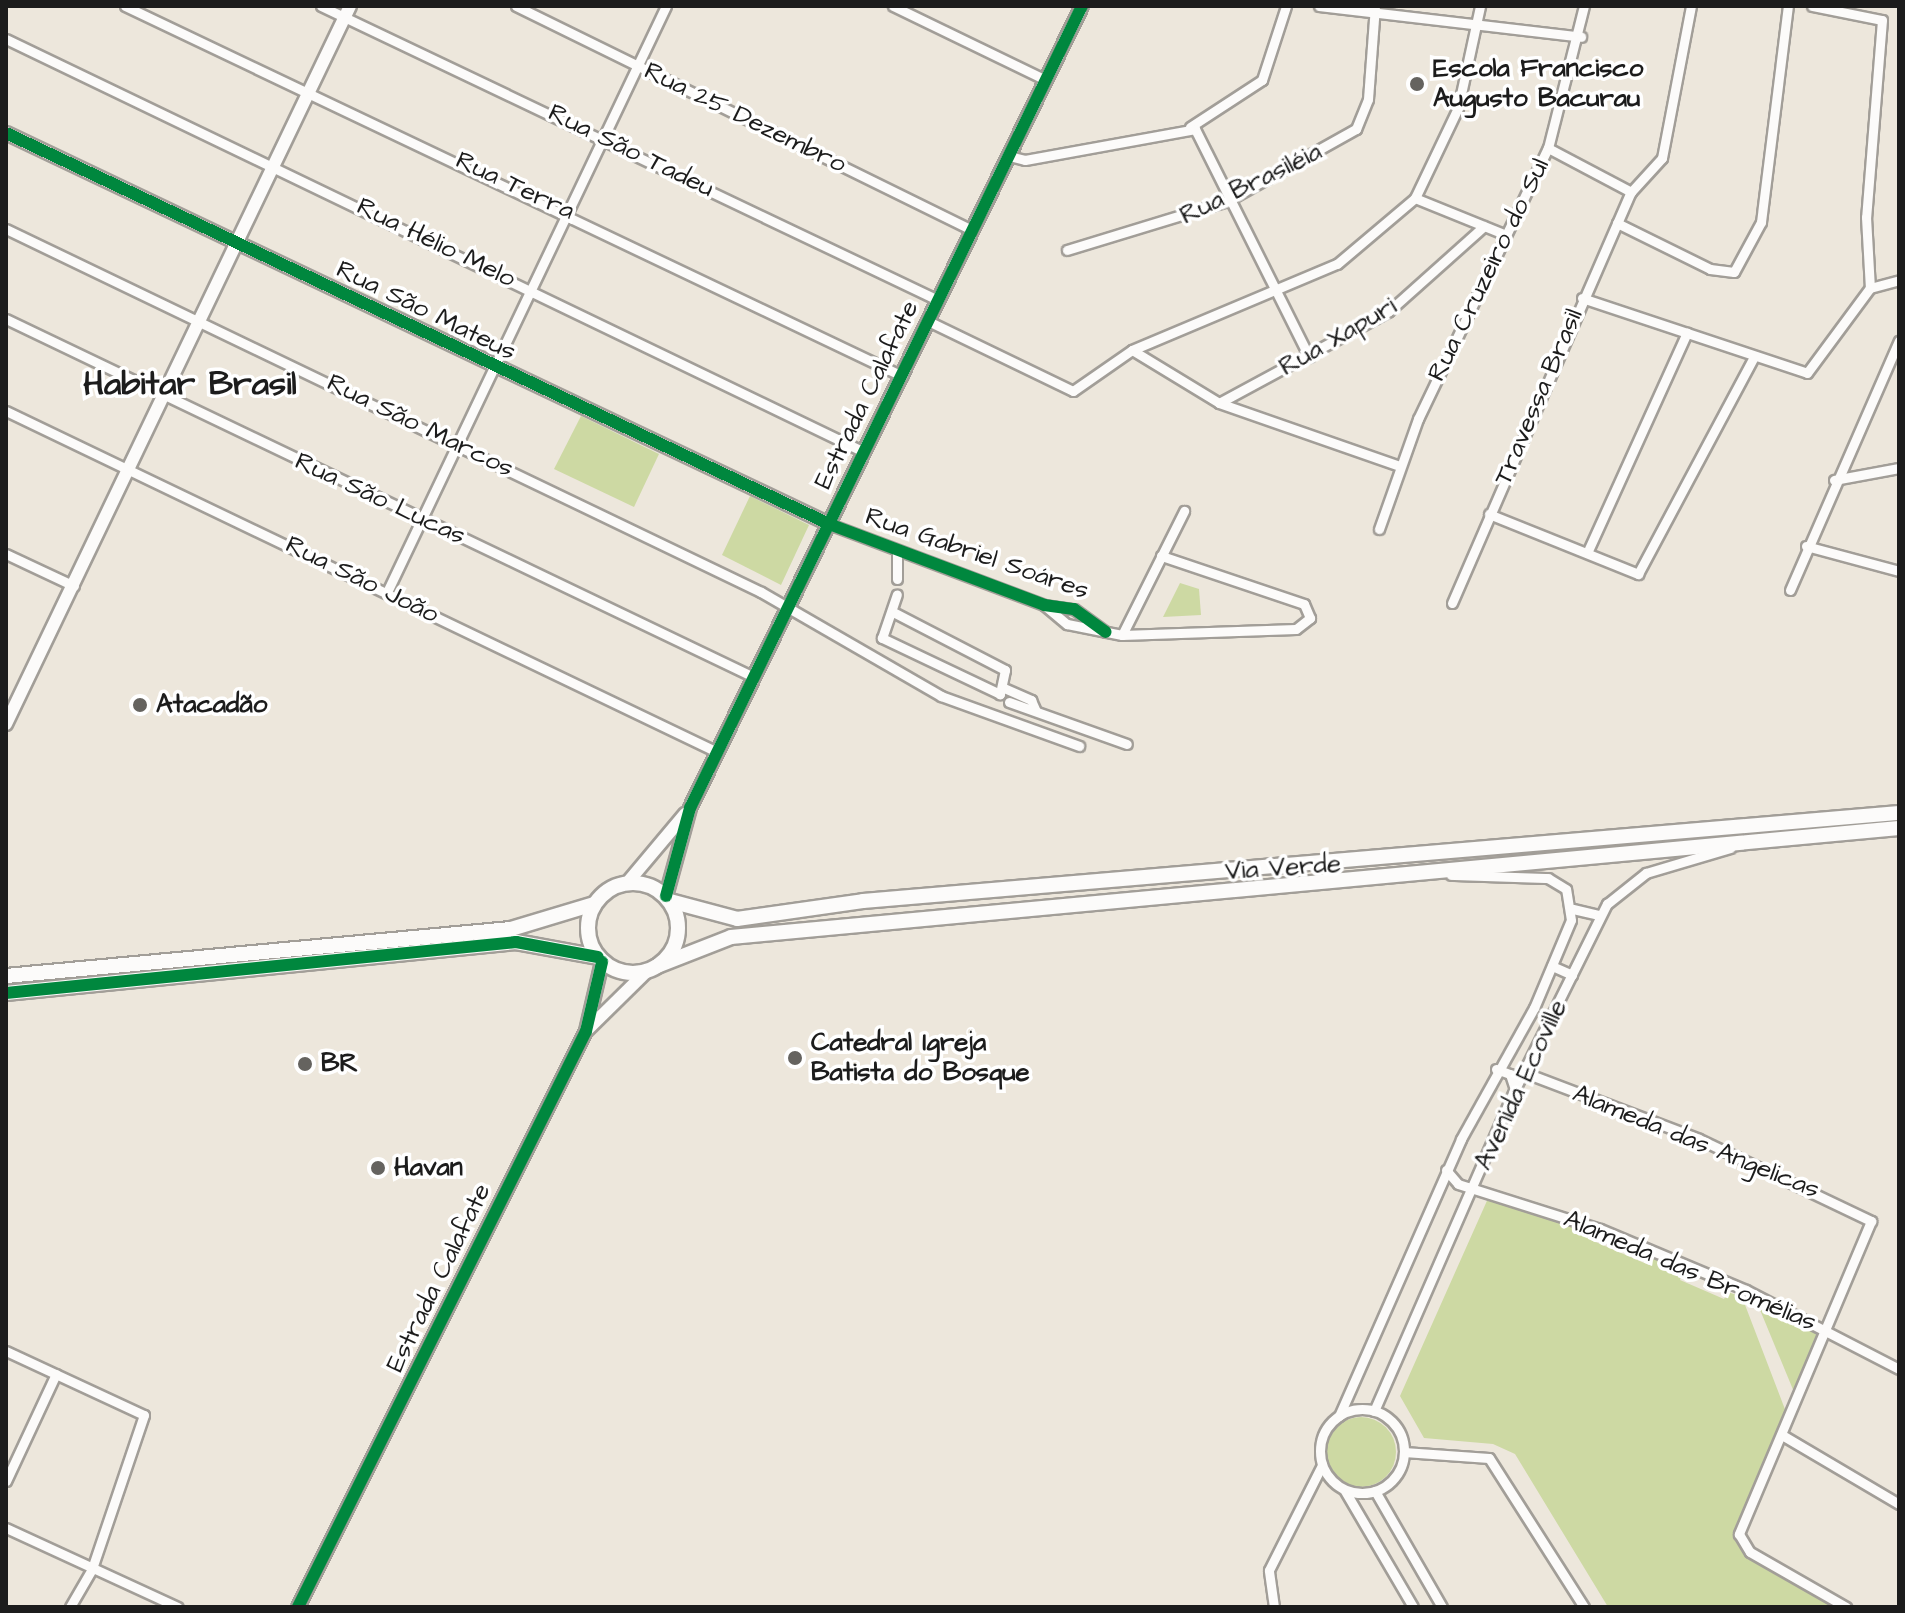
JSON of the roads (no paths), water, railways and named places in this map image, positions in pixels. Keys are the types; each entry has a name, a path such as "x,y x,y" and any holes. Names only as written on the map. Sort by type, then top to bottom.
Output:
{"main road":[{"name":"Via Verde","path":"668,898 737,919 863,901 1899,813"},
{"name":"Via Verde","path":"652,969 731,937 1414,869 1899,828"},
{"path":"6,976 513,936 600,959 623,972 652,969 679,929 668,898 628,882 594,904 513,936 6,993"},
{"path":"594,904 588,931 600,959"}],"street":[{"name":"Rua Terra","path":"125,6 568,211 902,376"},
{"name":"Rua São Tadeu","path":"321,6 347,12 938,300"},
{"name":"Rua 25 Dezembro","path":"516,6 972,230"},
{"path":"387,592 666,6"},
{"path":"893,6 1046,80"},
{"name":"Estrada Calafate","path":"668,898 690,808 1082,6"},
{"path":"1009,156 1025,160 1190,127 1262,80 1286,6"},
{"path":"1319,6 1375,10 1476,29 1581,37"},
{"path":"928,321 1073,391 1132,350 1279,293 1372,239 1415,198 1458,108 1480,6"},
{"name":"Rua Cruzeiro do Sul","path":"1379,529 1400,466 1501,233 1548,148 1581,37 1584,6"},
{"name":"Travessa Brasil","path":"1452,603 1582,298 1631,192 1662,158 1672,128 1691,6"},
{"path":"1617,223 1710,269 1734,272 1761,222 1788,6"},
{"path":"1812,6 1878,16 1883,25 1866,217 1870,288"},
{"name":"Rua Brasiléia","path":"1067,250 1227,201 1356,129 1368,99 1375,10"},
{"path":"6,724 347,12"},
{"name":"Rua Hélio Melo","path":"6,39 273,163 864,452"},
{"path":"1190,127 1279,293 1309,357"},
{"name":"Rua São Mateus","path":"6,133 237,242 493,369 829,524"},
{"path":"1548,148 1631,192"},
{"path":"1415,198 1501,233"},
{"name":"Rua Xapuri","path":"1219,403 1389,311 1484,226"},
{"name":"Rua São Marcos","path":"6,229 457,444 788,608"},
{"path":"1582,298 1807,373 1870,288 1899,280"},
{"name":"Rua São Lucas","path":"6,319 163,397 754,677"},
{"path":"1587,553 1687,333"},
{"path":"1790,590 1834,480 1899,341"},
{"path":"1132,350 1219,403 1400,466"},
{"path":"1489,514 1638,574 1754,357"},
{"name":"Rua São João","path":"6,411 717,752"},
{"path":"1834,480 1899,468"},
{"path":"1122,635 1184,511"},
{"name":"Rua Gabriel Soáres","path":"829,524 1044,605 1074,609 1106,632"},
{"path":"1806,546 1899,571"},
{"path":"897,550 897,579"},
{"path":"6,554 74,586"},
{"name":"Rua Gabriel Soáres","path":"1044,605 1067,624 1122,635 1296,629 1310,618 1304,604 1161,556"},
{"path":"897,594 895,613 882,633 887,642 992,692 1004,688 1031,700 1036,711"},
{"path":"788,608 941,696 1079,746"},
{"path":"895,613 1005,670 1004,688"},
{"path":"1009,702 1127,744"},
{"name":"Estrada Calafate","path":"628,882 690,808"},
{"name":"Avenida Ecoville","path":"1374,1411 1515,1089 1600,915 1634,879 1748,841"},
{"name":"Via Verde","path":"1414,869 1548,878 1566,889 1573,909"},
{"path":"1274,1607 1267,1590 1269,1570 1322,1465 1322,1438 1339,1416 1446,1170 1552,966 1573,909 1600,915"},
{"name":"Estrada Calafate","path":"298,1607 586,1031 600,959"},
{"path":"1552,966 1572,975"},
{"name":"Estrada Calafate","path":"586,1031 652,969"},
{"path":"1496,1069 1510,1074 1515,1089"},
{"name":"Alameda das Angelicas","path":"1523,1072 1699,1139 1867,1215 1868,1242 1829,1330"},
{"name":"Alameda das Bromélias","path":"1446,1170 1458,1184 1475,1186 1632,1241 1829,1330 1899,1369"},
{"path":"1829,1330 1740,1540 1846,1607"},
{"path":"6,1351 144,1415 92,1569 70,1607"},
{"path":"6,1481 56,1374"},
{"path":"1339,1416 1374,1411 1395,1426 1404,1452 1395,1478 1375,1491 1345,1491"},
{"path":"1782,1435 1899,1504"},
{"path":"1404,1452 1489,1458 1584,1607"},
{"path":"1322,1465 1345,1491 1413,1607"},
{"path":"1375,1491 1442,1607"},
{"path":"6,1528 177,1607"}],"place":[{"name":"Escola Francisco Augusto Bacurau","path":"1417,84"},
{"name":"Atacadão","path":"140,705"},
{"name":"Catedral Igreja Batista do Bosque","path":"795,1058"},
{"name":"BR","path":"305,1064"},
{"name":"Havan","path":"378,1168"}],"district":[{"name":"Habitar Brasil","path":"190,385"}]}
